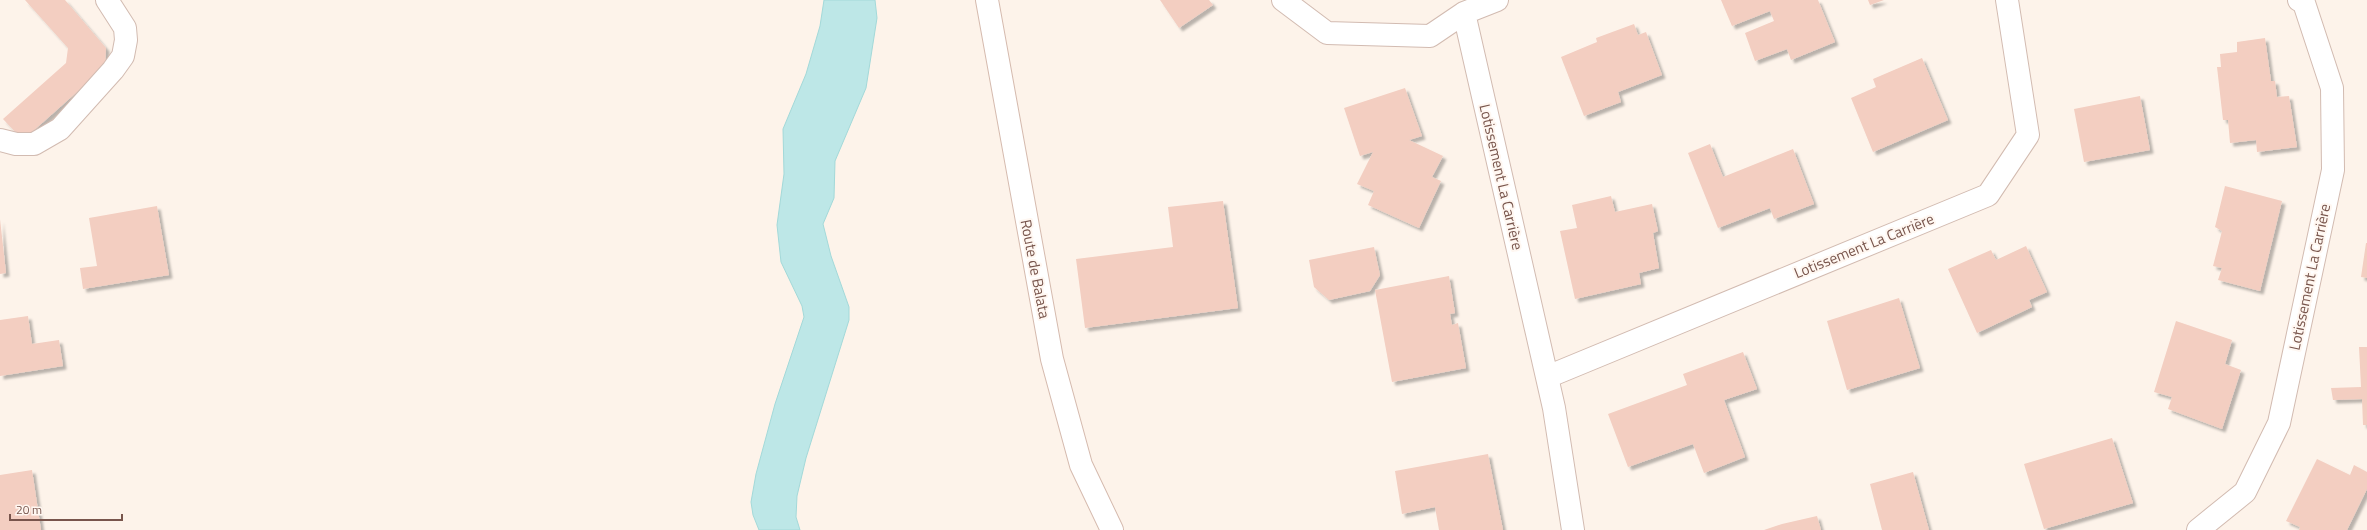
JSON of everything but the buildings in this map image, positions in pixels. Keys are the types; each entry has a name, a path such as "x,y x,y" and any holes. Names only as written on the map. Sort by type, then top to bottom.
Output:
{"street":[{"path":"0,140 16,144 34,144 60,129 113,70 123,56 126,40 125,28 117,13 107,0"},
{"name":"Route de Balata","path":"987,0 1052,359 1081,465 1112,530"},
{"path":"1283,0 1326,33 1430,36 1464,13 1497,0"},
{"name":"Lotissement La Carrière","path":"1547,377 1988,195 2028,135 2007,0"},
{"name":"Lotissement La Carrière","path":"2198,530 2245,492 2279,423 2333,170 2332,88 2304,3 2299,0"},
{"name":"Lotissement La Carrière","path":"1464,13 1547,377 1574,530"}],"water":[{"path":"824,0 875,0 877,18 866,88 835,161 834,198 823,224 831,256 849,307 849,320 806,458 797,496 796,517 800,530 759,530 753,515 751,502 756,474 775,404 804,317 802,306 781,262 777,225 784,174 783,129 806,74 820,26"}]}
